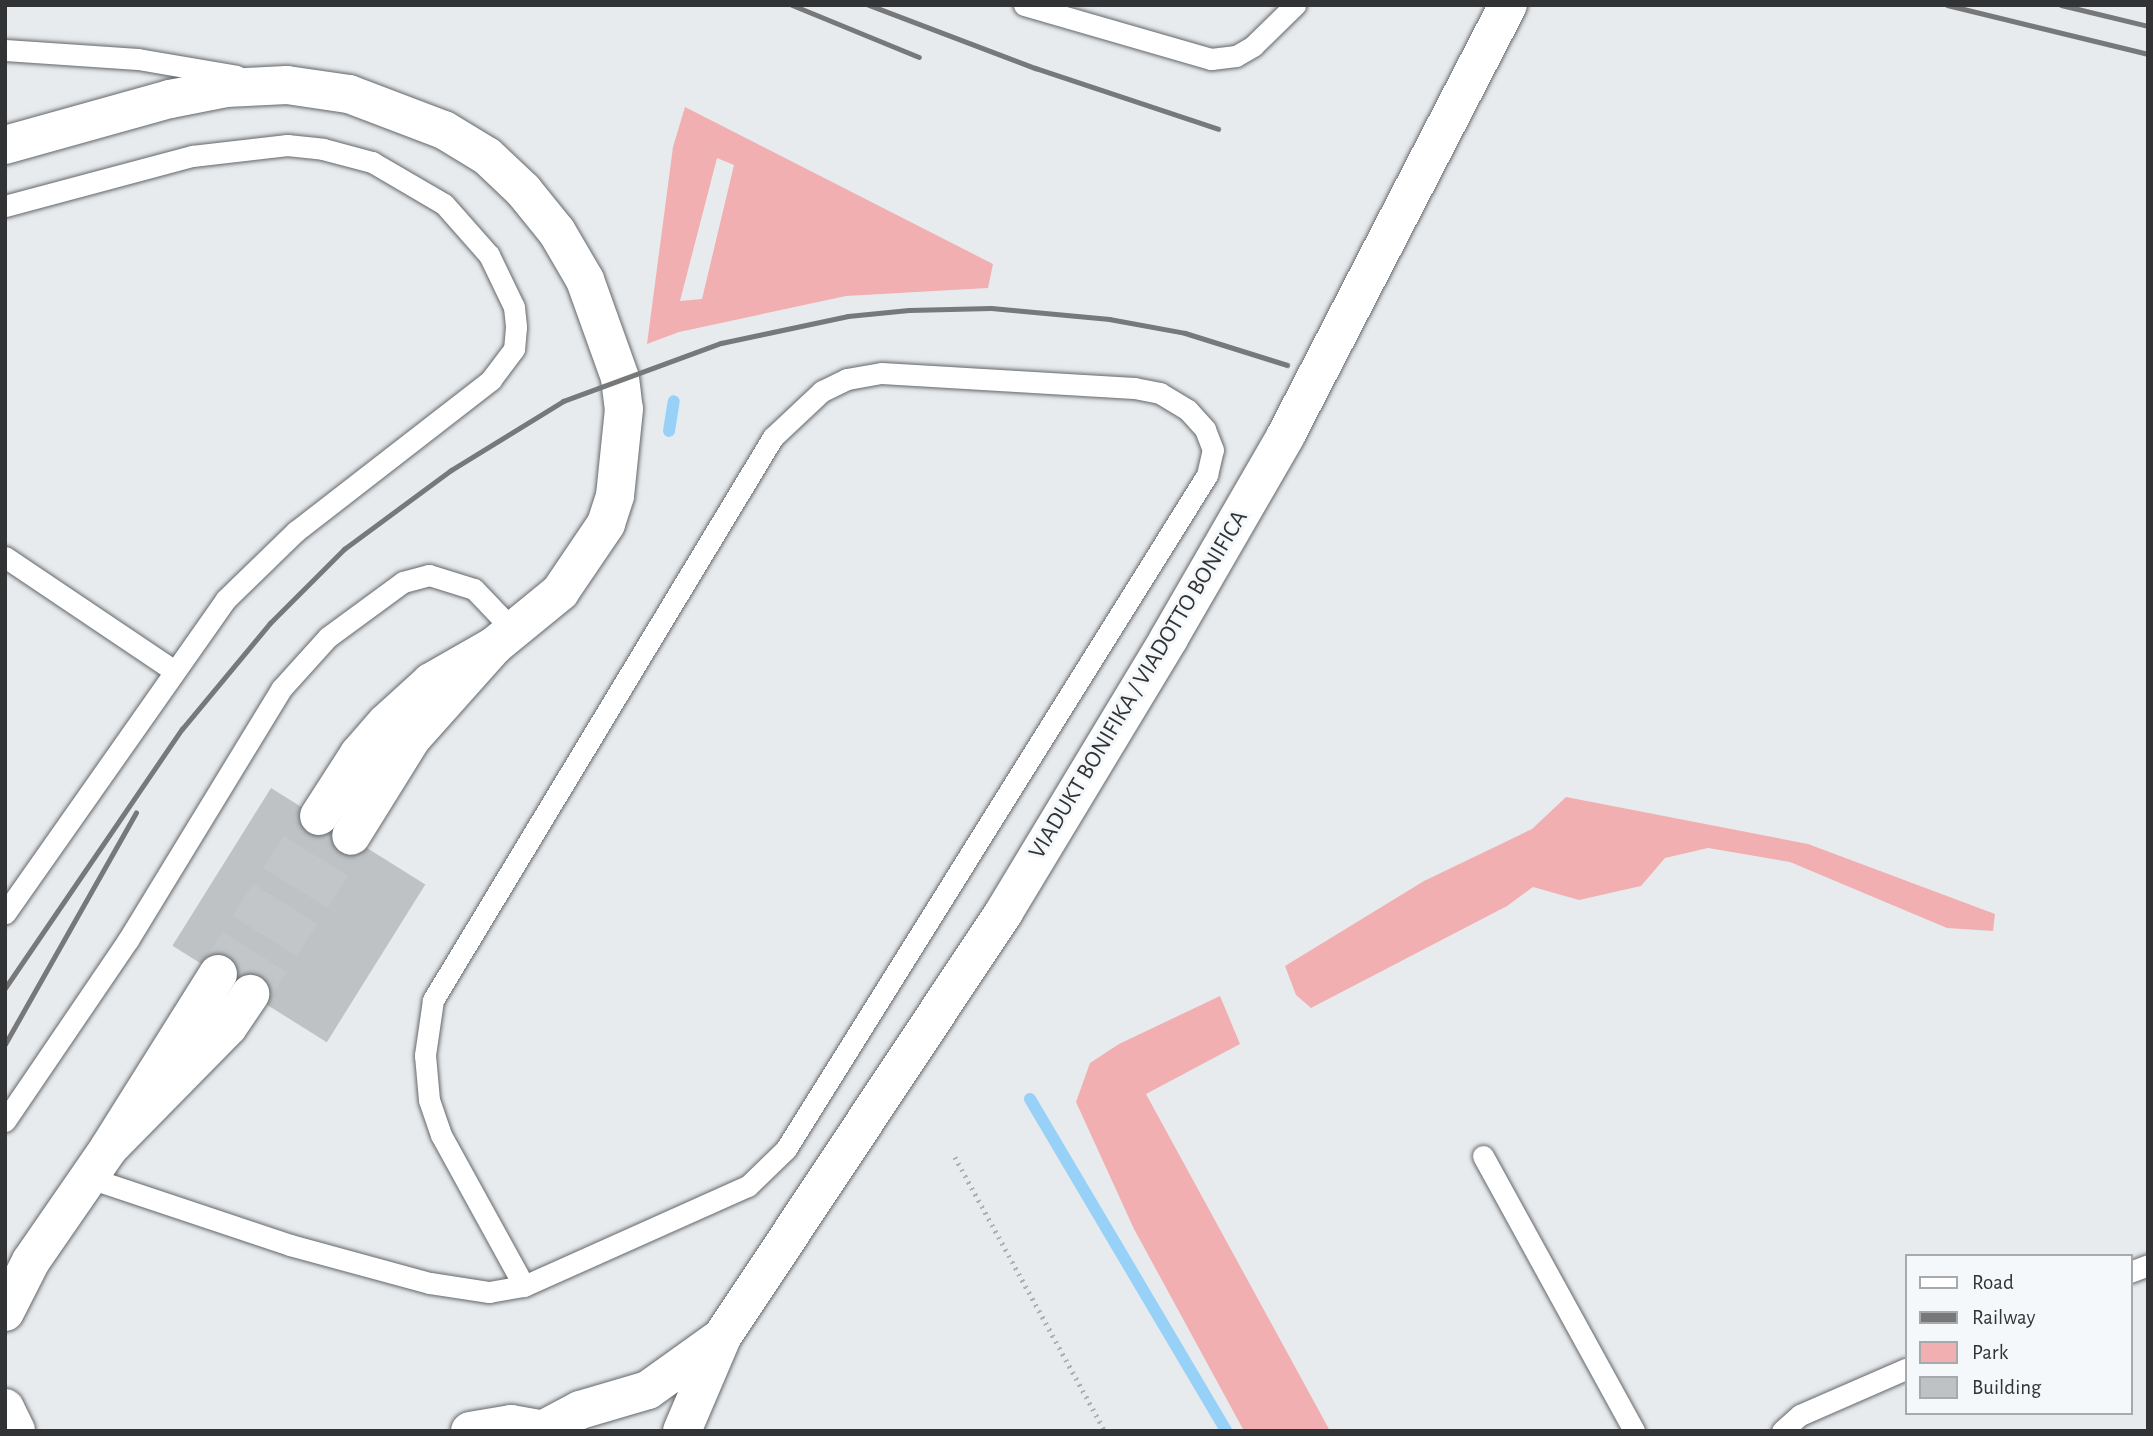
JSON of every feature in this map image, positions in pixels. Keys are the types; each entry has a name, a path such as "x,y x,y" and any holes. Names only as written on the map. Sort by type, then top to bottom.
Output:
{"street":[{"name":"VIADUKT BONIFIKA / VIADOTTO BONIFICA","path":"723,1337 1004,912 1169,638 1286,435 1508,5"},
{"path":"5,145 170,99 226,89 287,85 349,94 395,108 444,130 487,156 523,190 556,232 585,280 622,399 615,496 606,524 576,573 504,638 412,738 351,836"},
{"path":"319,816 359,754 386,723 431,682 504,638"},
{"path":"5,1312 31,1261 98,1163 218,974"},
{"path":"98,1163 228,1027 250,994"},
{"path":"470,1431 511,1424 547,1430 580,1410 648,1390 723,1337"},
{"path":"682,1431 723,1337"},
{"path":"5,1408 16,1431"}],"lane":[{"path":"1024,5 1211,59 1236,56 1253,46 1295,5"},
{"path":"5,50 138,59 287,85"},
{"path":"5,206 192,156 287,145 323,149 372,162 444,204 489,255 514,307 514,349 506,366 296,531 226,599 173,670 5,913"},
{"path":"98,1163 290,1245 430,1283 489,1292 524,1286 747,1186 786,1149 1207,475 1213,450 1206,429 1188,410 1160,393 1134,388 881,373 847,380 822,391 774,437 433,1000 425,1055 429,1100 441,1135 524,1286"},
{"path":"5,557 173,670"},
{"path":"5,1121 128,940 281,689 328,637 369,602 403,582 429,575 474,589 504,638"},
{"path":"1483,1156 1634,1431"},
{"path":"1782,1431 1800,1415 1904,1370"}],"path":[{"path":"955,1157 1105,1431"}],"green space":[{"path":"685,107 993,264 988,288 846,296 679,332 647,344 673,147","holes":["717,158 734,165 702,299 680,301"]},
{"path":"1566,797 1808,844 1995,914 1993,931 1947,928 1790,862 1708,848 1665,858 1641,886 1579,900 1533,887 1507,906 1311,1008 1296,995 1285,966 1424,881 1532,829"},
{"path":"1220,996 1240,1044 1146,1094 1330,1431 1244,1431 1134,1229 1076,1102 1090,1063 1119,1044"}],"building":[{"path":"271,788 425,884 327,1042 172,946"}],"waterway":[{"path":"669,431 674,401"},
{"path":"1030,1099 1226,1431"}],"tunnel":[{"path":"218,974 319,816"},
{"path":"250,994 351,836"}],"railway":[{"path":"792,5 919,57"},
{"path":"869,5 1035,68 1218,129"},
{"path":"1947,5 2148,54"},
{"path":"2061,5 2148,26"},
{"path":"5,988 182,729 270,623 344,549 451,470 563,401 721,343 848,316 909,310 991,308 1109,319 1185,333 1287,365"},
{"path":"5,1044 136,812"}]}
